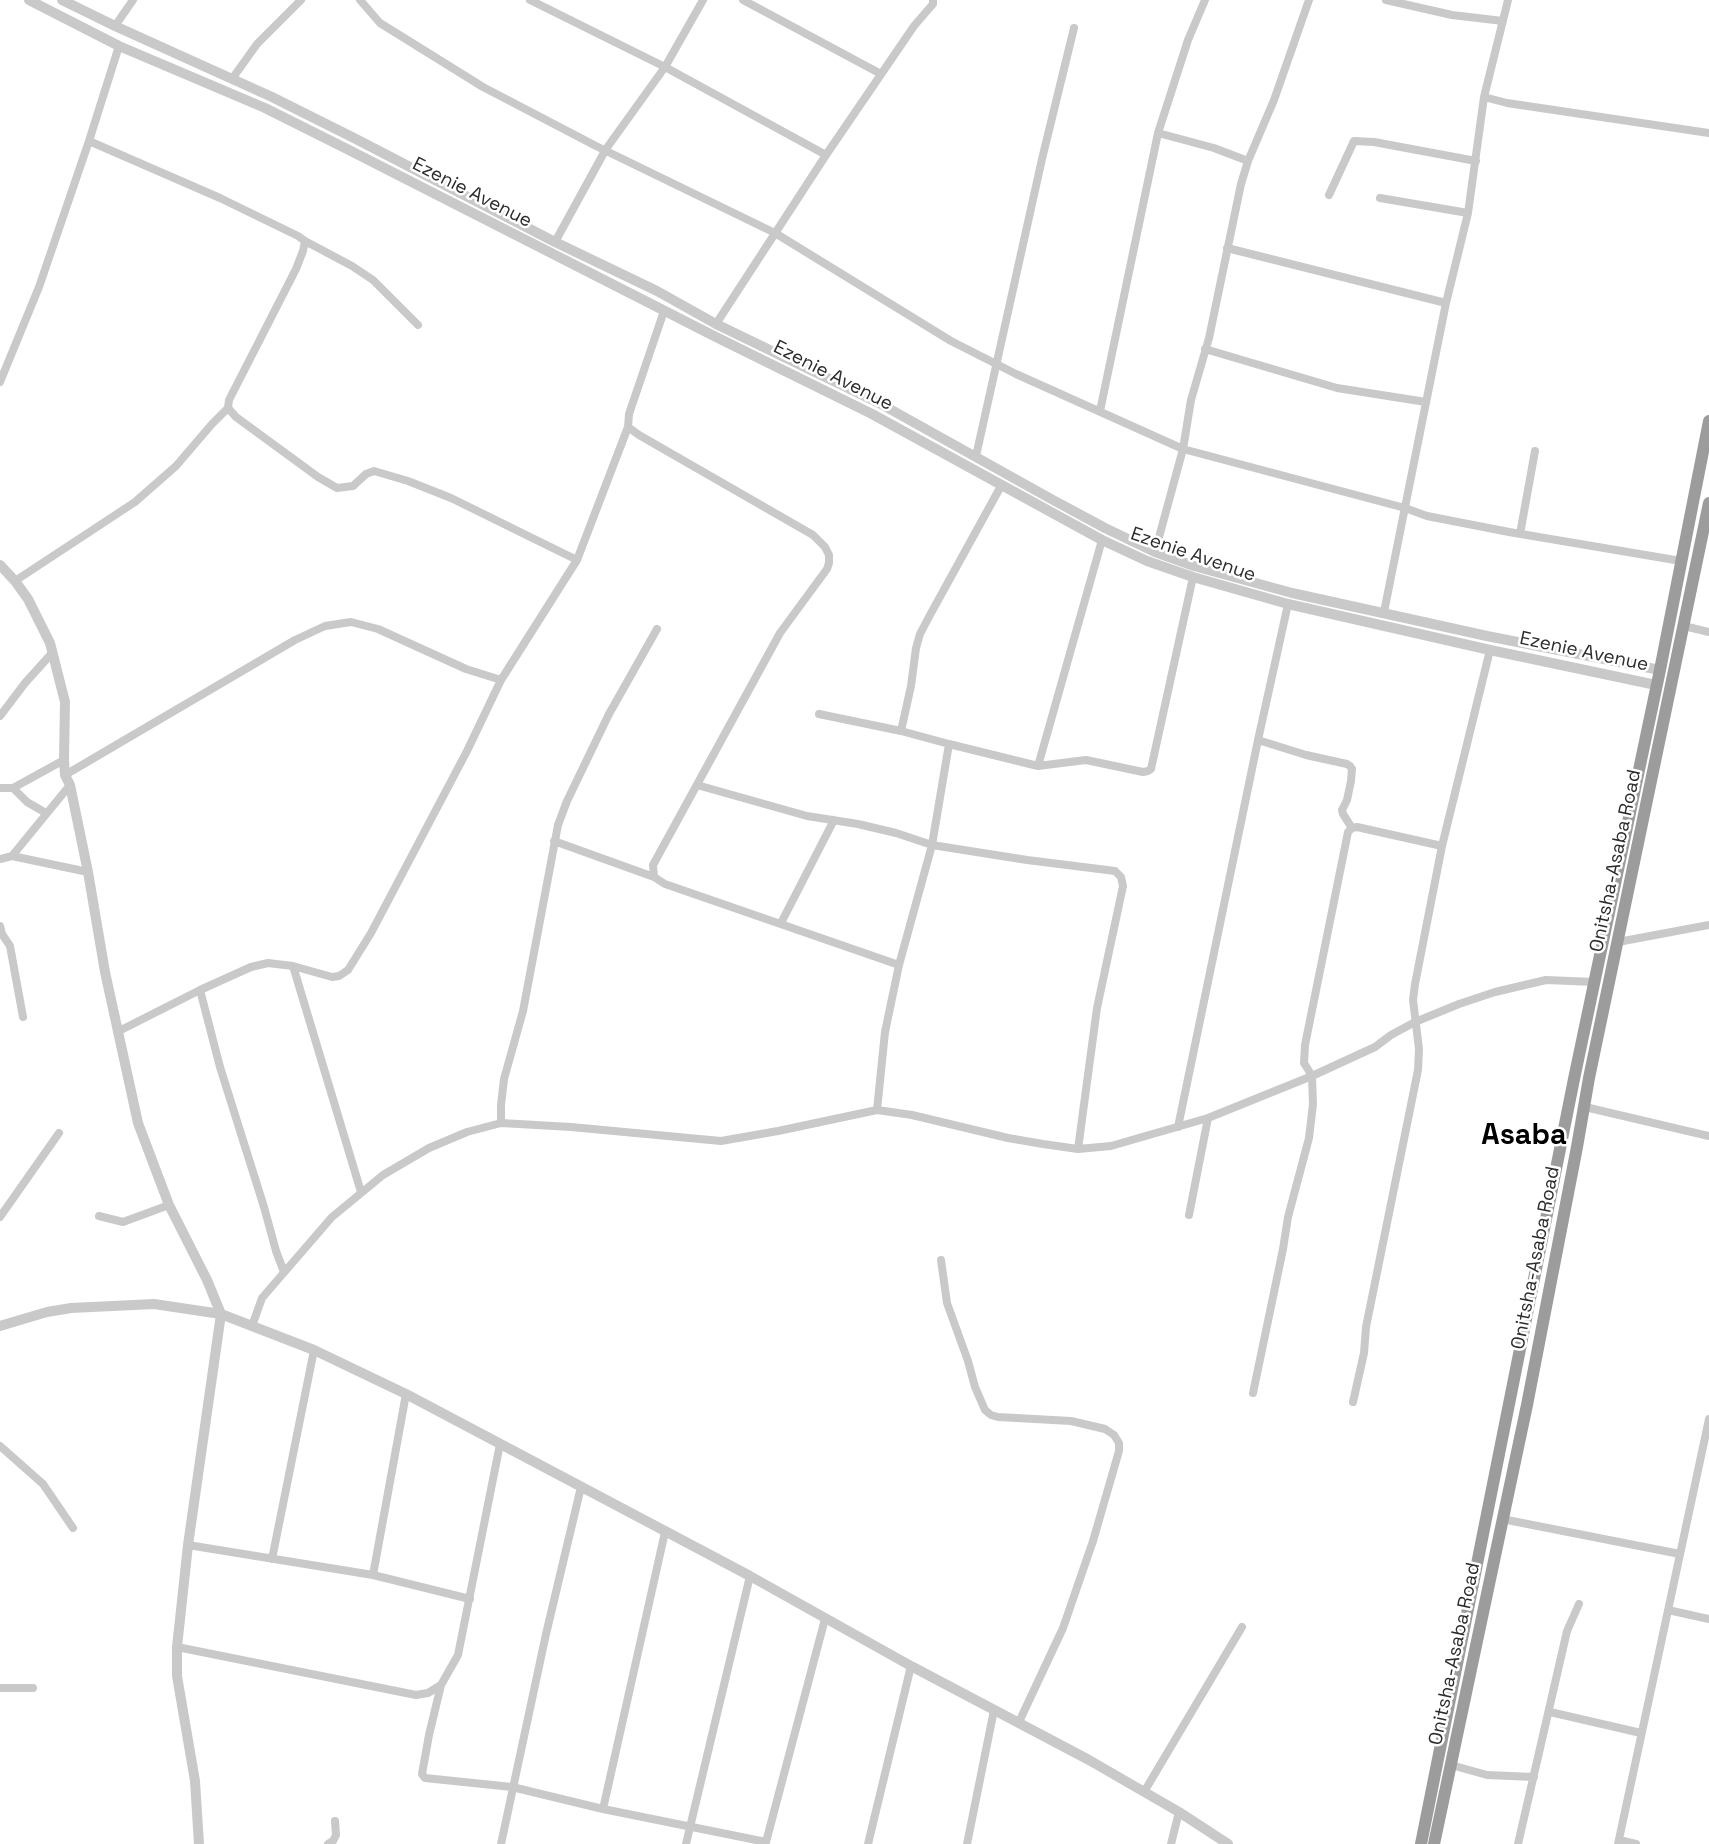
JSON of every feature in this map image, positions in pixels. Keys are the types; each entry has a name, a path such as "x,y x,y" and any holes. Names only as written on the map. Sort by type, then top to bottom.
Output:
{"highway":[{"path":"1421,1844 1572,1089 1660,670 1709,421"},
{"name":"Onitsha-Asaba Road","path":"1434,1844 1527,1406 1589,1078 1709,503"},
{"path":"1528,1308 1546,1307"}],"street":[{"name":"Ezenie Avenue","path":"29,0 119,46 210,84 312,132 664,311 872,414 1102,540 1147,561 1194,577 1288,604 1490,650 1656,685"},
{"name":"Ezenie Avenue","path":"62,0 318,120 555,242 657,292 716,324 879,403 1105,528 1155,552 1194,566 1292,593 1487,636 1660,670"},
{"path":"114,26 133,0"},
{"path":"232,79 257,44 301,0"},
{"path":"360,0 380,23 483,87 775,233 951,341 1016,374 1183,449 1404,508 1427,516 1520,534 1681,561"},
{"path":"530,0 665,67 826,155"},
{"path":"555,242 606,149 665,67 703,0"},
{"path":"744,0 881,74"},
{"path":"716,324 826,155 914,26 933,4 933,0"},
{"path":"1100,411 1158,133 1188,40 1205,0"},
{"path":"1155,552 1183,449 1191,400 1222,280 1227,248 1248,161 1274,100 1309,0"},
{"path":"1388,0 1452,15 1503,21"},
{"path":"1384,612 1446,303 1468,213 1484,96 1508,0"},
{"path":"976,456 1042,159 1074,28"},
{"path":"0,382 39,288 119,46"},
{"path":"1484,96 1507,103 1709,133"},
{"path":"312,132 318,120"},
{"path":"1158,133 1214,148 1248,161"},
{"path":"89,141 220,198 298,236 352,266 373,280 418,325"},
{"path":"1328,196 1354,141 1374,142 1476,161"},
{"path":"1380,198 1468,213"},
{"path":"485,219 491,208"},
{"path":"15,581 135,502 176,466 228,408 229,400 296,269 305,241"},
{"path":"1227,248 1446,303"},
{"path":"117,1032 200,990 251,967 268,963 293,966 332,977 339,976 348,970 376,924 467,751 501,680 577,560 628,427 630,414 664,311"},
{"path":"1205,349 1337,388 1426,402"},
{"path":"228,408 236,417 318,477 337,488 353,486 366,474 374,472 408,481 451,498 577,560"},
{"path":"628,427 813,535 829,555 827,569 780,633 653,865 654,877"},
{"path":"932,448 937,435"},
{"path":"1520,534 1535,451"},
{"path":"901,731 920,634 1001,486"},
{"path":"1038,766 1102,540"},
{"path":"0,565 15,581 40,620 53,652 65,702 64,760 88,872 104,972 138,1123 169,1205 221,1314 188,1545 177,1647 177,1676 195,1781 199,1844"},
{"path":"819,714 901,731 1038,766 1086,760 1143,772 1151,769 1194,577"},
{"path":"1178,1127 1288,604"},
{"path":"12,856 46,813 68,780 144,728 184,707 295,640 326,626 351,622 378,629 466,669 501,680"},
{"path":"1684,626 1709,632"},
{"path":"501,1123 500,1105 504,1078 524,1011 558,825 567,801 609,714 657,628"},
{"path":"1353,1402 1364,1353 1366,1327 1418,1070 1419,1049 1413,1000 1415,984 1442,846 1490,650"},
{"path":"0,716 25,683 53,652"},
{"path":"1258,740 1350,766 1352,769 1347,800 1342,810 1352,828"},
{"path":"877,1110 885,1032 899,965 932,845 950,744"},
{"path":"0,788 12,788 64,760"},
{"path":"697,785 807,816 858,824 932,845 1115,871 1121,877 1123,886 1097,1008 1078,1149"},
{"path":"12,788 27,802 46,813"},
{"path":"781,923 834,820"},
{"path":"1253,1393 1288,1217 1308,1138 1313,1104 1312,1076 1304,1063 1305,1045 1348,832 1352,828 1357,827 1442,846"},
{"path":"554,841 654,877 664,884 899,965"},
{"path":"0,859 12,856 88,872"},
{"path":"1618,942 1709,925"},
{"path":"0,926 2,934 10,946 23,1017"},
{"path":"293,966 361,1192"},
{"path":"252,1326 262,1298 332,1217 361,1192 383,1175 429,1148 467,1132 501,1123 571,1127 721,1141 754,1136 877,1110 912,1114 1008,1138 1078,1149 1111,1146 1208,1118 1312,1076 1375,1047 1415,1022 1459,1004 1495,992 1546,980 1595,982"},
{"path":"200,990 220,1067 284,1272"},
{"path":"1585,1107 1709,1136"},
{"path":"1189,1215 1208,1118"},
{"path":"0,1217 59,1134"},
{"path":"100,1216 123,1222 169,1205"},
{"path":"941,1260 947,1303 968,1361 975,1387 985,1410 991,1415 998,1417 1047,1418 1097,1427 1114,1435 1119,1443 1119,1451 1093,1541 1063,1628 1019,1722"},
{"path":"0,1326 47,1312 71,1308 154,1304 221,1314 314,1350 406,1394 750,1576 825,1619 1019,1722 1144,1792 1228,1844"},
{"path":"272,1559 314,1350"},
{"path":"373,1575 406,1394"},
{"path":"1636,1844 1618,1842 1709,1419"},
{"path":"500,1444 458,1655 441,1685 429,1735 422,1774 425,1778 512,1787 603,1809 768,1843 825,1619"},
{"path":"0,1446 43,1484 73,1528"},
{"path":"501,1844 552,1604 581,1487"},
{"path":"1502,1518 1680,1554"},
{"path":"603,1809 665,1532"},
{"path":"188,1545 373,1575 470,1598"},
{"path":"686,1844 750,1576"},
{"path":"1518,1844 1550,1712 1567,1631 1579,1604"},
{"path":"1668,1610 1709,1619"},
{"path":"1144,1792 1242,1627"},
{"path":"177,1647 416,1695 428,1693 441,1685"},
{"path":"868,1844 911,1666"},
{"path":"0,1688 33,1688"},
{"path":"967,1844 994,1710"},
{"path":"1550,1712 1640,1733"},
{"path":"1451,1765 1487,1775 1534,1777"},
{"path":"1171,1844 1179,1812"},
{"path":"328,1844 333,1841 336,1835 335,1821"}],"district":[{"name":"Asaba","path":"1524,1136"}]}
